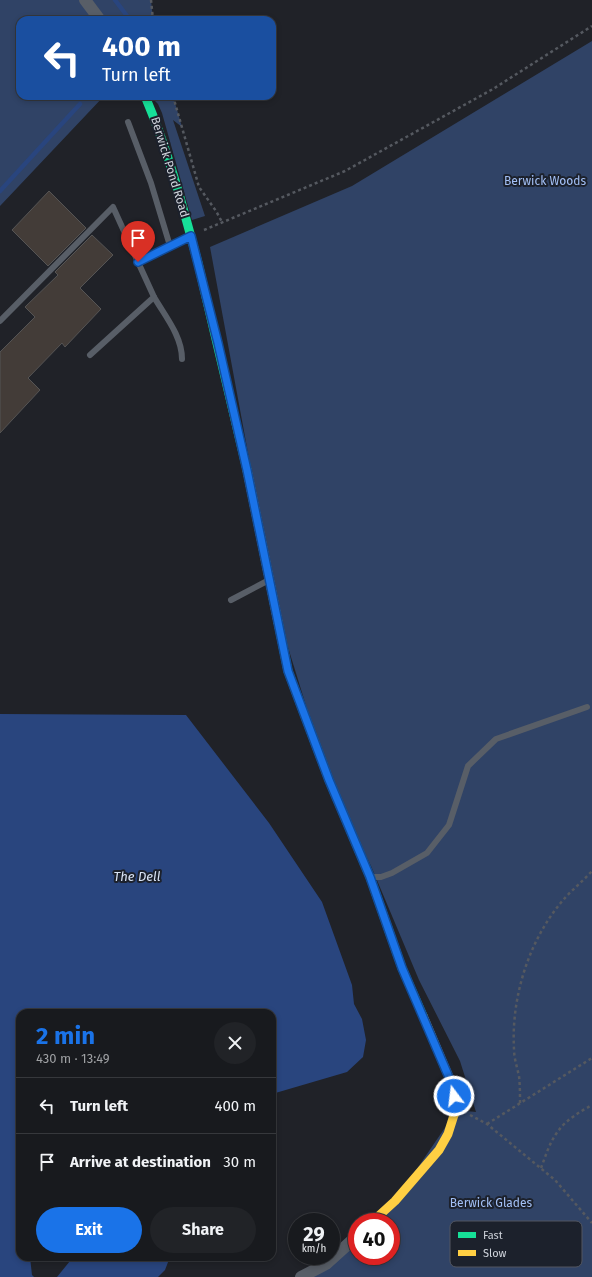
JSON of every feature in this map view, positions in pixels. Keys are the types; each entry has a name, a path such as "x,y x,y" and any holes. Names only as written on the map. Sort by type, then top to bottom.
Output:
{"street":[{"path":"85,0 97,16"},
{"name":"Berwick Pond Road","path":"147,100 179,191 220,351 247,470 288,671 329,780 370,877 402,968 451,1082 457,1110"},
{"path":"382,1213 395,1201 439,1150 448,1134 457,1110"},
{"path":"301,1277 326,1264 348,1244"}],"lane":[{"path":"128,122 151,183 170,246"},
{"path":"0,321 113,207 154,297 176,334 181,346 182,358"},
{"path":"138,262 191,236"},
{"path":"90,355 154,297"},
{"path":"231,600 269,580"},
{"path":"370,877 381,877 392,873 427,853 449,825 468,766 496,739 587,707"}],"path":[{"path":"151,0 153,16"},
{"path":"191,236 345,171 493,89 592,26"},
{"path":"174,100 199,188 222,222"},
{"path":"520,1103 519,1078 514,1050 514,1028 519,989 535,944 547,922 564,900 592,871"},
{"path":"487,1124 592,1058"},
{"path":"541,1168 549,1147 559,1130 579,1112 592,1105"},
{"path":"457,1110 476,1117 487,1124 541,1168 555,1180 592,1223"}],"green space":[{"path":"0,0 151,0 153,16 16,16 16,100 100,100 0,206"},
{"path":"592,41 592,1277 301,1277 317,1265 340,1265 340,1248 348,1243 348,1265 400,1265 400,1213 382,1213 395,1201 457,1110 476,1112 460,1061 419,980 371,866 329,780 287,644 267,556 210,247 352,186"},
{"path":"154,100 174,100 182,127 173,120 205,216 192,220 162,113 158,104"}],"water":[{"name":"The Dell","path":"0,714 186,715 269,823 322,902 352,985 354,1004 362,1019 366,1040 363,1057 347,1072 276,1093 276,1009 16,1009 16,1261 30,1261 32,1275 34,1277 0,1277"},
{"path":"70,1261 168,1261 165,1270 158,1277 57,1277"}],"building":[{"path":"49,191 86,228 48,266 12,230"},
{"path":"92,235 113,255 80,288 101,309 65,347 62,343 28,378 40,390 0,433 0,352 35,317 25,307 58,275 55,272"}],"waterway":[{"path":"115,0 127,16"},
{"path":"0,191 80,104"}],"traffic: fast":[{"path":"147,100 168,158 187,221 247,470"},
{"path":"278,622 288,671 329,780 370,877 402,968 423,1016"}],"traffic: slow":[{"path":"247,470 278,622"},
{"path":"382,1213 395,1201 439,1150 448,1134 457,1110 451,1082 423,1016"}],"route":[{"path":"138,262 191,236 218,343 247,470 288,671 329,780 370,877 402,968 451,1082 454,1096"}],"park label":[{"name":"Berwick Woods","path":"545,181"},
{"name":"Berwick Glades","path":"491,1203"}]}
